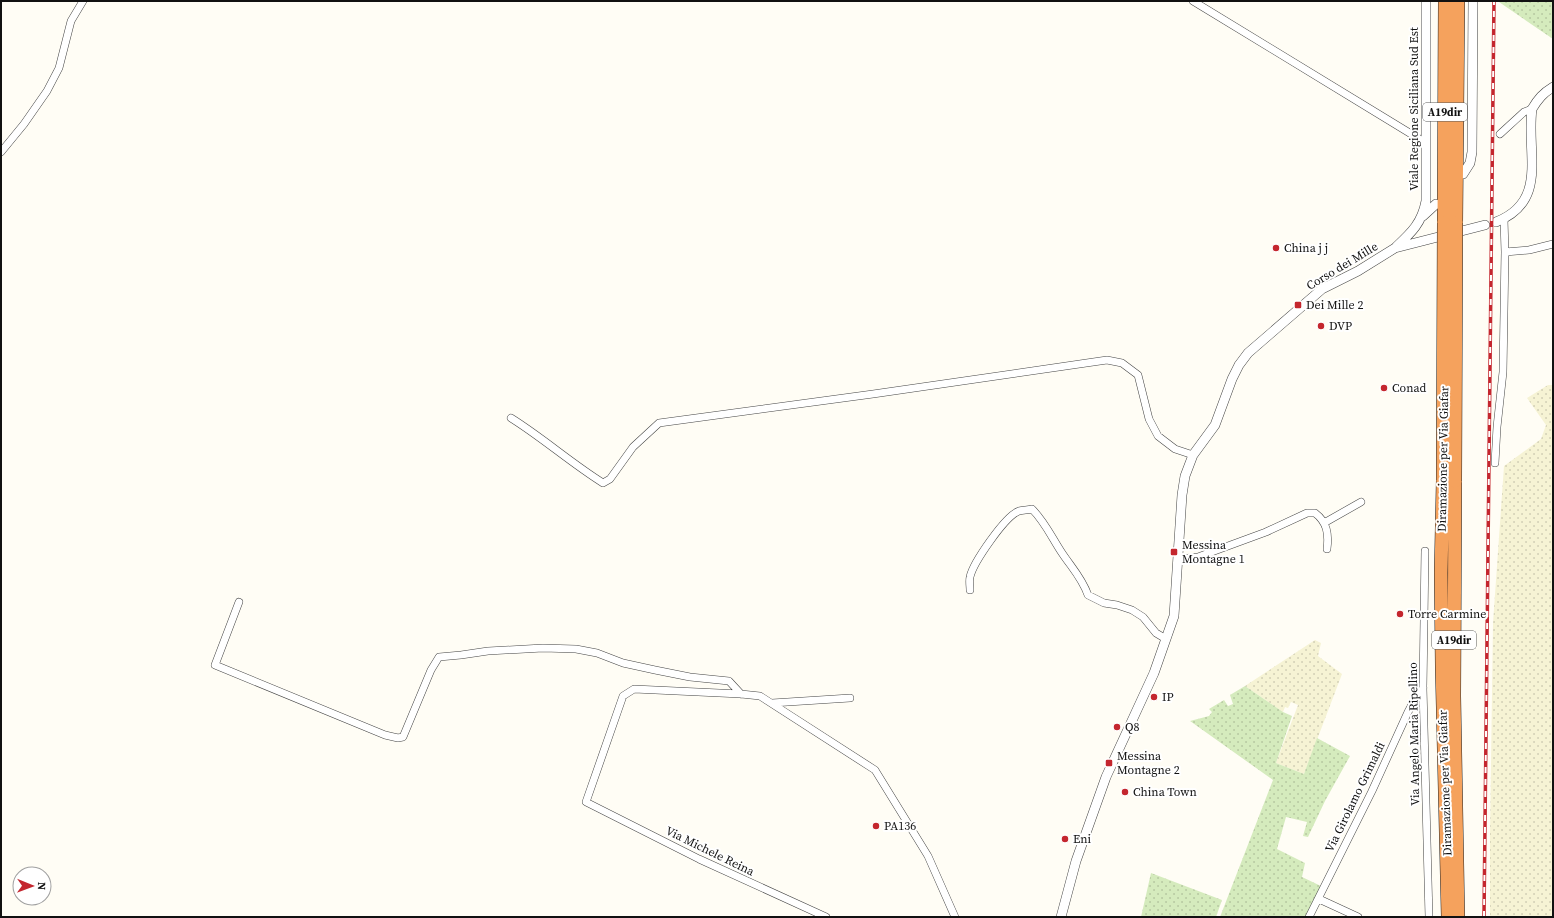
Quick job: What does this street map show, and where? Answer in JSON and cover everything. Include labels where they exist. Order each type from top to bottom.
[{"type":"highway","name":"Diramazione per Via Giafar","points":[[1445,1],[1450,223],[1449,481],[1458,917]]},
{"type":"highway","name":"Diramazione per Via Giafar","points":[[1450,223],[1458,1]]},
{"type":"highway","name":"Diramazione per Via Giafar","points":[[1448,917],[1441,594],[1449,481]]},
{"type":"highway","points":[[1443,917],[1444,756]]},
{"type":"highway","points":[[1458,876],[1462,917]]},
{"type":"street","points":[[1,152],[24,124],[60,68],[71,21],[82,1]]},
{"type":"street","points":[[1193,1],[1426,143]]},
{"type":"street","name":"Viale Regione Siciliana Sud Est","points":[[1422,217],[1426,202],[1426,1]]},
{"type":"street","points":[[1462,174],[1470,163],[1472,152],[1473,1]]},
{"type":"street","points":[[1495,463],[1503,372],[1505,252],[1500,220],[1516,211],[1524,202],[1529,193],[1531,179],[1532,109],[1537,100],[1553,87]]},
{"type":"street","points":[[1500,134],[1524,112],[1532,109]]},
{"type":"street","name":"Viale Regione Siciliana Sud Est","points":[[1395,248],[1408,236],[1422,217],[1436,204]]},
{"type":"street","name":"Corso dei Mille","points":[[1061,917],[1076,861],[1106,777],[1154,673],[1174,616],[1182,495],[1186,476],[1193,455],[1215,425],[1232,379],[1239,365],[1248,353],[1322,290],[1358,271],[1395,248],[1485,225]]},
{"type":"street","points":[[1505,252],[1529,250],[1553,244]]},
{"type":"street","points":[[511,418],[539,436],[576,466],[603,483],[610,479],[633,447],[659,423],[1107,360],[1122,363],[1138,375],[1149,418],[1158,436],[1175,449],[1193,455]]},
{"type":"street","points":[[1324,523],[1361,502]]},
{"type":"street","points":[[970,590],[970,577],[979,557],[995,535],[1007,520],[1018,511],[1032,509],[1041,518],[1062,555],[1083,582],[1088,595],[1104,603],[1118,605],[1132,610],[1143,618],[1156,633],[1166,639]]},
{"type":"street","points":[[1178,559],[1198,557],[1266,532],[1307,513],[1315,512],[1322,518],[1327,529],[1327,549]]},
{"type":"street","name":"Via Angelo Maria Ripellino","points":[[1425,551],[1423,688],[1429,917]]},
{"type":"street","points":[[239,602],[215,665],[385,735],[398,738],[403,737],[431,670],[439,657],[488,651],[543,648],[576,649],[597,653],[623,663],[656,670],[690,677],[729,681],[741,694],[760,696],[876,770],[928,856],[955,917]]},
{"type":"street","name":"Via Girolamo Grimaldi","points":[[1309,917],[1372,792],[1408,712],[1423,688]]},
{"type":"street","name":"Via Michele Reina","points":[[741,694],[634,689],[622,696],[586,802],[699,859],[825,917]]},
{"type":"street","points":[[772,703],[850,698]]},
{"type":"street","points":[[1319,899],[1358,917]]},
{"type":"shaded area","points":[[1548,385],[1553,385],[1553,917],[1490,917],[1493,623],[1504,466],[1541,439],[1546,425],[1527,398]]},
{"type":"shaded area","points":[[1315,640],[1321,643],[1318,656],[1342,674],[1304,774],[1276,763],[1298,705],[1291,702],[1288,708],[1285,707],[1283,712],[1245,686]]},
{"type":"green space","points":[[1553,1],[1553,39],[1499,2]]},
{"type":"green space","points":[[1245,686],[1283,712],[1292,716],[1276,763],[1304,774],[1317,738],[1350,756],[1325,801],[1308,837],[1303,836],[1307,822],[1286,817],[1277,849],[1305,863],[1302,877],[1323,887],[1307,917],[1220,917],[1273,780],[1190,721],[1209,716],[1212,712],[1209,709],[1224,700],[1228,706],[1233,704],[1230,695]]},
{"type":"green space","points":[[1151,873],[1222,900],[1216,917],[1141,917]]},
{"type":"railway","points":[[1484,917],[1494,1]]},
{"type":"place","name":"China j j","points":[[1276,248]]},
{"type":"place","name":"Dei Mille 2","points":[[1298,305]]},
{"type":"place","name":"DVP","points":[[1321,326]]},
{"type":"place","name":"Conad","points":[[1384,388]]},
{"type":"place","name":"Messina Montagne 1","points":[[1174,552]]},
{"type":"place","name":"Torre Carmine","points":[[1400,614]]},
{"type":"place","name":"IP","points":[[1154,697]]},
{"type":"place","name":"Q8","points":[[1117,727]]},
{"type":"place","name":"Messina Montagne 2","points":[[1109,763]]},
{"type":"place","name":"China Town","points":[[1125,792]]},
{"type":"place","name":"PA136","points":[[876,826]]},
{"type":"place","name":"Eni","points":[[1065,839]]}]
